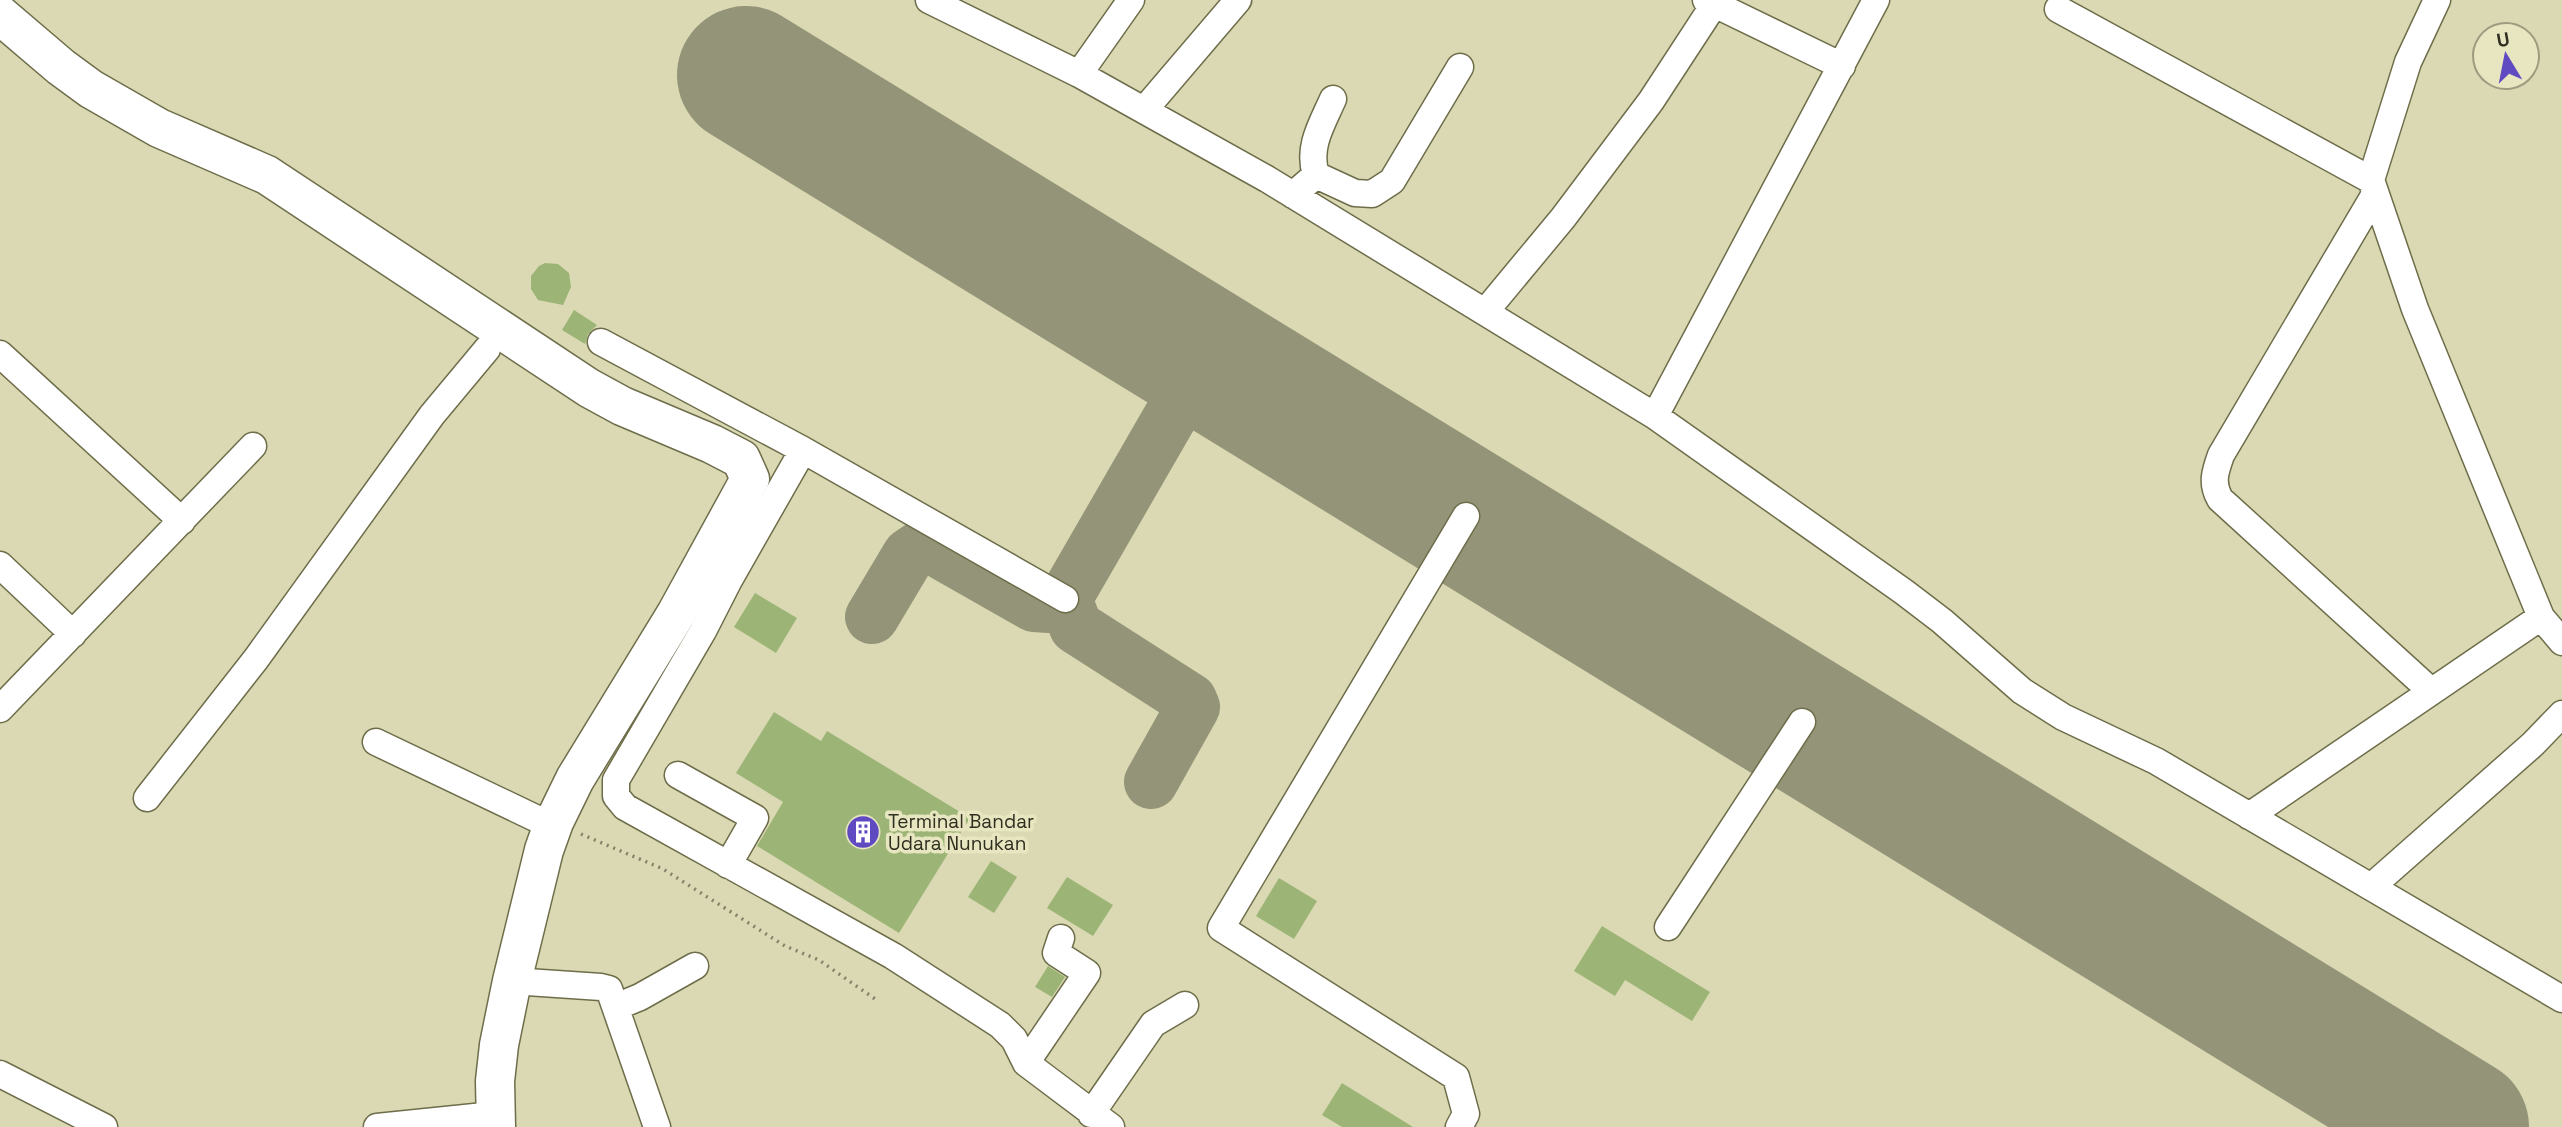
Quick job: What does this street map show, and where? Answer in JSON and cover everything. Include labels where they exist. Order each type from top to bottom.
[{"type":"highway","points":[[0,15],[91,89],[159,128],[267,175],[589,388],[622,406],[741,459],[750,479],[689,623],[575,779],[553,824],[512,981],[499,1045],[495,1081],[495,1121]]},
{"type":"highway","points":[[0,44],[52,87],[106,125],[166,159],[231,185],[276,207],[580,409],[685,457],[750,479]]},
{"type":"street","points":[[929,0],[1145,109],[1485,312],[1655,416],[1904,592],[1942,621],[2022,691],[2063,718],[2156,761],[2562,999]]},
{"type":"street","points":[[1145,109],[1238,0]]},
{"type":"street","points":[[1655,416],[1877,0]]},
{"type":"street","points":[[2431,691],[2220,499],[2214,489],[2214,475],[2221,455],[2373,187],[2407,62],[2437,0]]},
{"type":"street","points":[[1485,312],[1563,218],[1651,100],[1712,1],[1842,66]]},
{"type":"street","points":[[1079,74],[1121,5]]},
{"type":"street","points":[[2058,9],[2373,187],[2415,309],[2541,617],[2562,642]]},
{"type":"street","points":[[1316,176],[1354,193],[1372,194],[1392,181],[1460,67]]},
{"type":"street","points":[[1316,176],[1313,165],[1314,143],[1333,99]]},
{"type":"street","points":[[1293,195],[1316,176]]},
{"type":"street","points":[[601,342],[803,450],[1065,599]]},
{"type":"street","points":[[147,799],[256,659],[432,415],[486,349]]},
{"type":"street","points":[[0,354],[182,521]]},
{"type":"street","points":[[0,709],[253,446]]},
{"type":"street","points":[[803,450],[729,580],[689,623],[616,780],[615,796],[625,807],[892,956],[1000,1024],[1014,1039],[1026,1063],[1101,1120],[1153,1024],[1185,1005]]},
{"type":"street","points":[[1459,1127],[1466,1114],[1456,1077],[1221,928],[1466,516]]},
{"type":"street","points":[[0,565],[73,634]]},
{"type":"street","points":[[2249,816],[2541,617]]},
{"type":"street","points":[[2371,887],[2562,714]]},
{"type":"street","points":[[1668,928],[1802,722]]},
{"type":"street","points":[[376,741],[553,824]]},
{"type":"street","points":[[678,775],[755,818],[728,865]]},
{"type":"street","points":[[1026,1063],[1087,973],[1056,953],[1061,938]]},
{"type":"street","points":[[616,1007],[663,986],[695,966]]},
{"type":"street","points":[[512,981],[609,989],[657,1127]]},
{"type":"street","points":[[0,1074],[104,1127]]},
{"type":"street","points":[[377,1127],[495,1121]]},
{"type":"path","points":[[553,824],[663,869],[785,946],[819,960],[878,1002]]},
{"type":"building","points":[[545,263],[558,264],[569,273],[571,287],[563,305],[538,300],[531,289],[531,276]]},
{"type":"building","points":[[574,310],[597,325],[588,334],[585,344],[562,330]]},
{"type":"building","points":[[755,593],[797,618],[776,653],[734,627]]},
{"type":"building","name":"Terminal Bandar Udara Nunukan","points":[[774,712],[821,741],[827,731],[970,818],[899,933],[757,846],[783,802],[736,773]]},
{"type":"building","points":[[991,861],[1017,877],[994,913],[968,897]]},
{"type":"building","points":[[1067,877],[1113,905],[1093,936],[1047,908]]},
{"type":"building","points":[[1279,878],[1317,901],[1294,939],[1256,916]]},
{"type":"building","points":[[1602,926],[1710,992],[1692,1021],[1625,980],[1615,996],[1574,971]]},
{"type":"building","points":[[1048,966],[1065,977],[1052,997],[1035,987]]},
{"type":"building","points":[[1342,1083],[1413,1127],[1342,1127],[1322,1115]]},
{"type":"taxiway","points":[[872,617],[909,555],[921,547],[932,547],[1034,605],[1049,606],[1065,599],[1181,398],[1178,361],[1168,333]]},
{"type":"taxiway","points":[[1181,398],[1208,385],[1243,380]]},
{"type":"taxiway","points":[[1065,599],[1076,627],[1190,700],[1193,707],[1151,782]]},
{"type":"runway","points":[[746,75],[2460,1127]]},
{"type":"place","name":"Terminal Bandar Udara Nunukan","points":[[863,832]]}]
